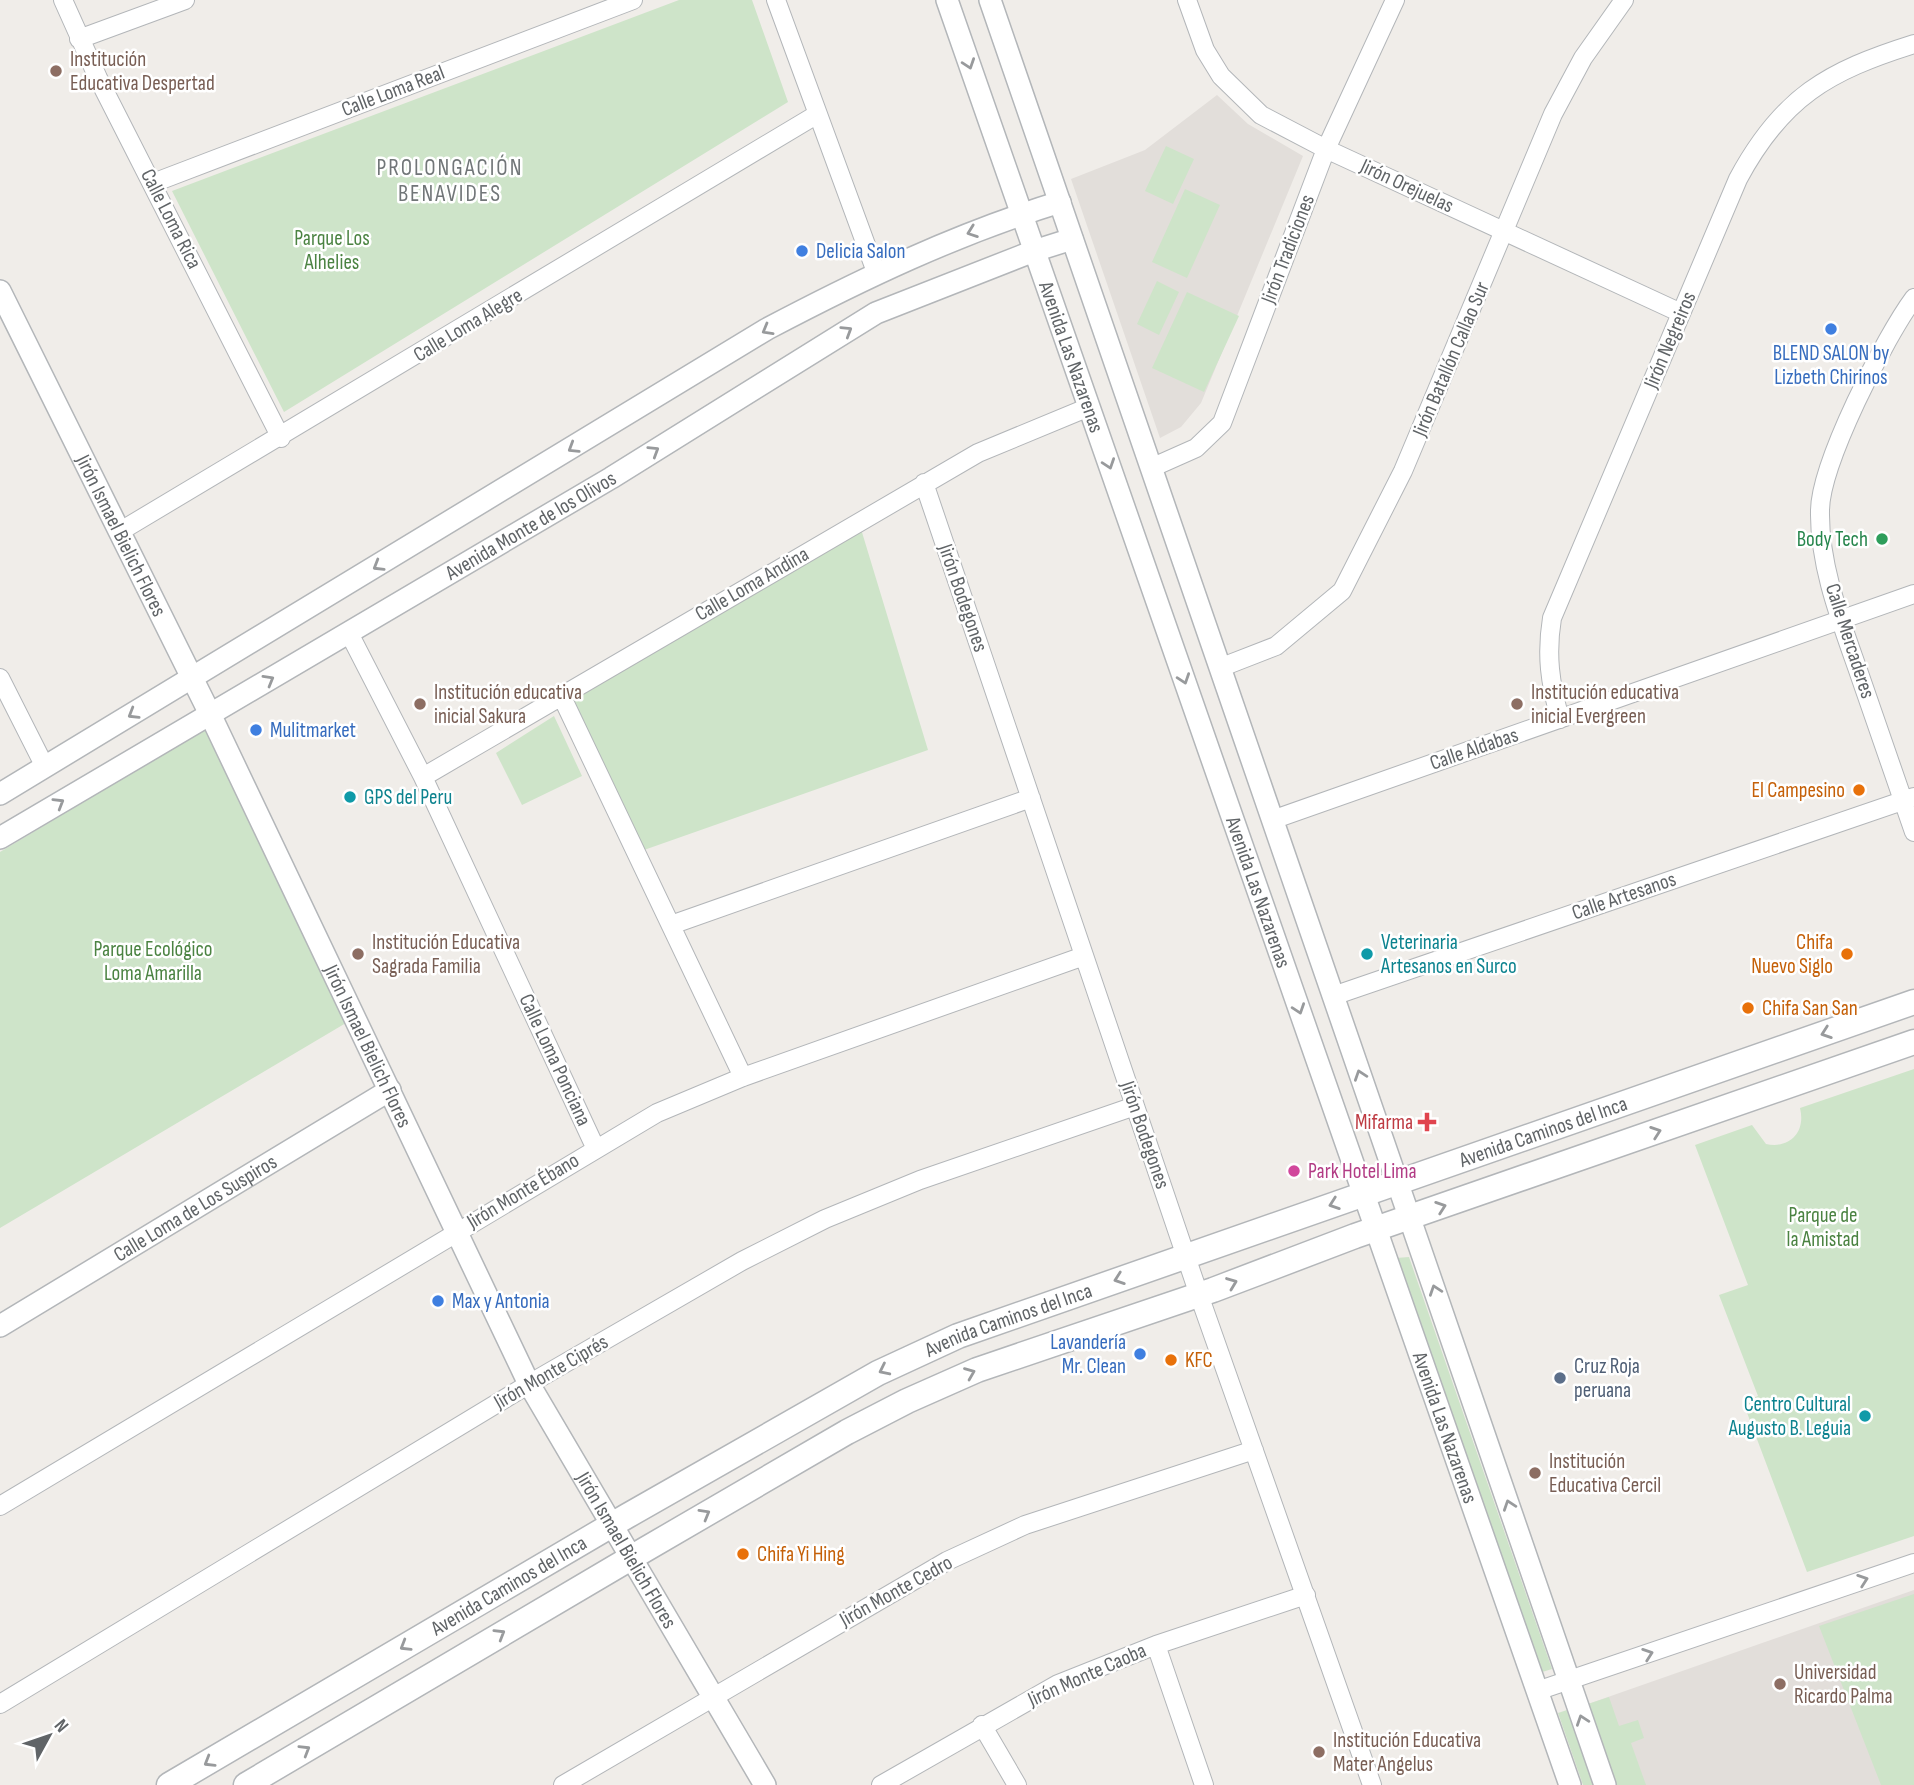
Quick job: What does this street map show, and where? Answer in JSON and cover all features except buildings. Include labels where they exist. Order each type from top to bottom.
[{"type":"main road","name":"Avenida Caminos del Inca","points":[[170,1785],[611,1525],[878,1373],[958,1336],[1914,1002]]},
{"type":"main road","name":"Avenida Caminos del Inca","points":[[246,1785],[846,1432],[907,1401],[977,1370],[1199,1295],[1376,1229],[1914,1042]]},
{"type":"street","name":"Calle Loma Rica","points":[[63,0],[79,39],[281,438]]},
{"type":"street","points":[[79,39],[185,0]]},
{"type":"street","name":"Calle Loma Real","points":[[153,183],[633,0]]},
{"type":"street","points":[[776,0],[816,115],[876,272]]},
{"type":"street","name":"Avenida Las Nazarenas","points":[[947,0],[1570,1785]]},
{"type":"street","name":"Avenida Las Nazarenas","points":[[990,0],[1605,1785]]},
{"type":"street","name":"Jirón Orejuelas","points":[[1187,0],[1205,50],[1221,76],[1261,115],[1326,149],[1681,313]]},
{"type":"street","name":"Jirón Tradiciones","points":[[1151,468],[1196,448],[1222,423],[1326,149],[1395,0]]},
{"type":"street","name":"Jirón Batallón Callao Sur","points":[[1222,667],[1276,646],[1342,591],[1403,471],[1553,114],[1583,58],[1624,0]]},
{"type":"street","name":"Jirón Negreiros","points":[[1560,719],[1548,676],[1547,645],[1552,618],[1738,179],[1774,124],[1795,100],[1823,80],[1868,58],[1914,44]]},
{"type":"street","name":"Calle Loma Alegre","points":[[120,532],[281,438],[816,115]]},
{"type":"street","points":[[0,794],[767,329],[876,272],[1021,214],[1059,202]]},
{"type":"street","name":"Avenida Monte de los Olivos","points":[[0,838],[611,478],[876,313],[1034,251],[1072,239]]},
{"type":"street","name":"Jirón Ismael Bielich Flores","points":[[0,291],[210,714],[390,1090],[454,1233],[529,1384],[765,1785]]},
{"type":"street","name":"Calle Mercaderes","points":[[1914,298],[1887,340],[1828,470],[1819,509],[1822,549],[1840,620],[1908,799],[1914,832]]},
{"type":"street","name":"Calle Loma Andina","points":[[423,777],[978,453],[1089,407]]},
{"type":"street","name":"Jirón Bodegones","points":[[924,483],[1199,1295],[1372,1785]]},
{"type":"street","name":"Calle Aldabas","points":[[1272,820],[1914,594]]},
{"type":"street","name":"Calle Loma Ponciana","points":[[349,633],[423,777],[595,1147]]},
{"type":"street","points":[[0,678],[45,767]]},
{"type":"street","points":[[561,695],[743,1077]]},
{"type":"street","points":[[671,925],[1031,798]]},
{"type":"street","name":"Calle Artesanos","points":[[1333,996],[1908,799]]},
{"type":"street","name":"Jirón Monte Ébano","points":[[0,1506],[595,1147],[657,1113],[743,1077],[1084,956]]},
{"type":"street","name":"Calle Loma de Los Suspiros","points":[[0,1326],[390,1090]]},
{"type":"street","name":"Jirón Monte Ciprés","points":[[0,1704],[529,1384],[742,1261],[825,1219],[920,1180],[1135,1106]]},
{"type":"street","name":"Jirón Monte Cedro","points":[[563,1785],[947,1561],[1025,1525],[1254,1450]]},
{"type":"street","points":[[1537,1691],[1914,1563]]},
{"type":"street","name":"Jirón Monte Caoba","points":[[881,1785],[1058,1684],[1156,1645],[1306,1595]]},
{"type":"street","points":[[1156,1645],[1204,1785]]},
{"type":"street","points":[[982,1725],[1017,1785]]},
{"type":"shaded area","points":[[1217,95],[1248,124],[1303,156],[1201,403],[1181,427],[1160,438],[1071,179],[1145,150]]},
{"type":"shaded area","name":"Universidad Ricardo Palma","points":[[1914,1590],[1914,1785],[1616,1785],[1588,1704]]},
{"type":"green space","name":"Parque Los Alhelies","points":[[679,0],[752,0],[788,102],[284,412],[172,191]]},
{"type":"green space","points":[[1166,146],[1194,159],[1173,204],[1145,191]]},
{"type":"green space","points":[[1185,189],[1220,205],[1187,278],[1152,262]]},
{"type":"green space","points":[[1157,281],[1179,292],[1159,335],[1137,324]]},
{"type":"green space","points":[[1187,292],[1239,316],[1204,392],[1152,368]]},
{"type":"green space","points":[[861,529],[928,750],[644,850],[571,697]]},
{"type":"green space","points":[[554,716],[582,776],[522,805],[496,753]]},
{"type":"green space","name":"Parque Ecológico Loma Amarilla","points":[[208,727],[351,1020],[0,1228],[0,852]]},
{"type":"green space","name":"Parque de la Amistad","points":[[1914,1069],[1914,1536],[1807,1572],[1743,1402],[1758,1396],[1719,1295],[1748,1285],[1695,1145],[1752,1125],[1766,1144],[1782,1144],[1794,1137],[1798,1131],[1801,1124],[1800,1108]]},
{"type":"green space","points":[[1409,1257],[1552,1669],[1539,1673],[1396,1258]]},
{"type":"green space","points":[[1914,1594],[1914,1785],[1881,1785],[1819,1626]]},
{"type":"green space","points":[[1609,1697],[1619,1726],[1638,1720],[1644,1738],[1631,1743],[1646,1785],[1616,1785],[1588,1704]]},
{"type":"green space","points":[[1570,1709],[1596,1785],[1583,1785],[1558,1713]]},
{"type":"place","name":"Institución Educativa Despertad","points":[[56,71]]},
{"type":"place","name":"Delicia Salon","points":[[802,251]]},
{"type":"place","name":"BLEND SALON by Lizbeth Chirinos","points":[[1831,329]]},
{"type":"place","name":"Body Tech","points":[[1882,539]]},
{"type":"place","name":"Institución educativa inicial Sakura","points":[[420,704]]},
{"type":"place","name":"Institución educativa inicial Evergreen","points":[[1517,704]]},
{"type":"place","name":"Mulitmarket","points":[[256,730]]},
{"type":"place","name":"El Campesino","points":[[1859,790]]},
{"type":"place","name":"GPS del Peru","points":[[350,797]]},
{"type":"place","name":"Institución Educativa Sagrada Familia","points":[[358,954]]},
{"type":"place","name":"Veterinaria Artesanos en Surco","points":[[1367,954]]},
{"type":"place","name":"Chifa Nuevo Siglo","points":[[1847,954]]},
{"type":"place","name":"Chifa San San","points":[[1748,1008]]},
{"type":"place","name":"Mifarma","points":[[1427,1122]]},
{"type":"place","name":"Park Hotel Lima","points":[[1294,1171]]},
{"type":"place","name":"Max y Antonia","points":[[438,1301]]},
{"type":"place","name":"Lavandería Mr. Clean","points":[[1140,1354]]},
{"type":"place","name":"KFC","points":[[1171,1360]]},
{"type":"place","name":"Cruz Roja peruana","points":[[1560,1378]]},
{"type":"place","name":"Centro Cultural Augusto B. Leguia","points":[[1865,1416]]},
{"type":"place","name":"Institución Educativa Cercil","points":[[1535,1473]]},
{"type":"place","name":"Chifa Yi Hing","points":[[743,1554]]},
{"type":"place","name":"Universidad Ricardo Palma","points":[[1780,1684]]},
{"type":"place","name":"Institución Educativa Mater Angelus","points":[[1319,1752]]},
{"type":"district","name":"PROLONGACIÓN BENAVIDES","points":[[450,181]]}]
